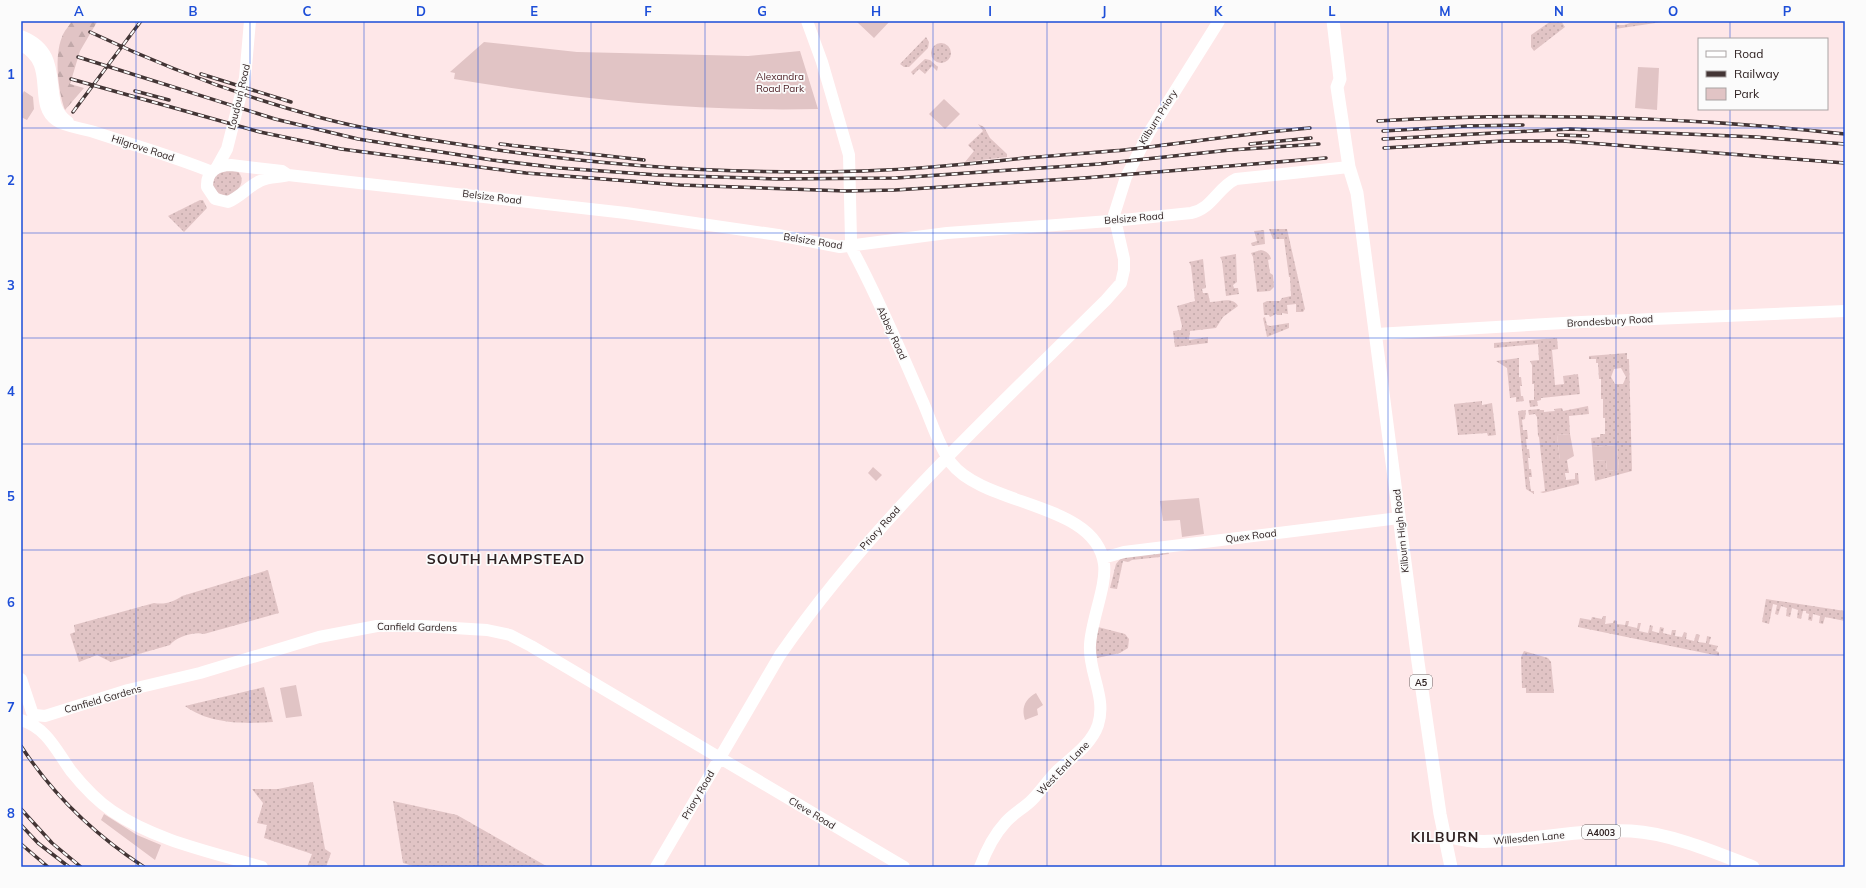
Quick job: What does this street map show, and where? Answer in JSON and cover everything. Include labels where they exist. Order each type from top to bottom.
[{"type":"main road","name":"Loudoun Road","points":[[214,169],[227,149],[244,82],[250,21]]},
{"type":"main road","name":"Abbey Road","points":[[807,21],[832,94],[850,163],[852,246],[898,344],[948,458],[957,470],[972,481],[1086,530],[1096,541],[1103,558]]},
{"type":"main road","name":"Kilburn Priory","points":[[1115,220],[1114,210],[1126,177],[1150,131],[1219,21]]},
{"type":"main road","name":"Kilburn High Road","points":[[1333,21],[1340,80],[1345,84],[1345,110],[1351,161],[1360,183],[1357,193],[1399,518],[1419,667],[1451,867]]},
{"type":"main road","name":"Hilgrove Road","points":[[21,36],[34,43],[46,55],[50,63],[55,101],[58,111],[74,126]]},
{"type":"main road","name":"Hilgrove Road","points":[[21,45],[35,55],[40,64],[43,76],[46,105],[55,120],[214,169]]},
{"type":"main road","name":"Loudoun Road","points":[[227,149],[234,165]]},
{"type":"main road","name":"Belsize Road","points":[[234,165],[282,171],[288,174],[626,213],[778,235],[830,246],[852,246],[893,238],[1115,220],[1199,211],[1208,206],[1226,185],[1236,179],[1351,161]]},
{"type":"main road","points":[[234,165],[245,177],[246,184],[243,191],[228,202],[215,199],[207,186],[209,175],[214,169],[234,165]]},
{"type":"main road","name":"Belsize Road","points":[[243,191],[255,183],[270,177],[282,177],[288,174]]},
{"type":"main road","name":"Priory Road","points":[[657,864],[780,655],[799,628],[854,558],[911,494],[1118,287],[1124,270],[1124,259],[1115,220]]},
{"type":"main road","name":"Brondesbury Road","points":[[1376,334],[1581,322],[1845,311]]},
{"type":"main road","name":"Quex Road","points":[[1103,558],[1124,552],[1399,518]]},
{"type":"main road","name":"West End Lane","points":[[980,867],[990,844],[1005,823],[1031,802],[1051,777],[1082,750],[1098,726],[1101,700],[1090,644],[1104,574],[1103,558]]},
{"type":"main road","name":"Canfield Gardens","points":[[32,719],[128,690],[200,673],[319,637],[377,626],[465,628],[488,630],[510,635],[719,758]]},
{"type":"main road","points":[[21,679],[32,719],[81,783],[93,796],[112,811],[134,824],[172,840],[262,867]]},
{"type":"main road","name":"Cleve Road","points":[[719,758],[904,867]]},
{"type":"main road","name":"Willesden Lane","points":[[1445,835],[1457,840],[1492,842],[1612,831],[1640,831],[1694,845],[1753,867]]},
{"type":"green space","points":[[72,21],[97,22],[80,51],[70,84],[84,88],[65,110],[60,93],[58,54],[63,35]]},
{"type":"green space","points":[[856,21],[890,21],[874,38]]},
{"type":"green space","points":[[1551,21],[1561,21],[1565,27],[1534,51],[1531,47],[1531,35]]},
{"type":"green space","points":[[1636,21],[1669,21],[1615,29],[1616,25],[1624,25]]},
{"type":"green space","points":[[926,37],[929,42],[928,48],[909,67],[904,67],[900,64]]},
{"type":"green space","name":"Alexandra Road Park","points":[[484,42],[577,52],[748,56],[800,51],[818,109],[727,108],[635,103],[544,93],[454,79],[455,73],[450,72]]},
{"type":"green space","points":[[941,43],[948,46],[951,53],[948,60],[941,63],[934,60],[931,53],[934,46]]},
{"type":"green space","points":[[925,59],[930,60],[938,67],[937,71],[932,66],[925,74],[919,69],[913,75],[911,72]]},
{"type":"green space","points":[[1638,67],[1659,68],[1657,110],[1635,108]]},
{"type":"green space","points":[[24,91],[33,97],[34,109],[27,120],[21,117],[21,97]]},
{"type":"green space","points":[[944,99],[960,114],[945,129],[929,114]]},
{"type":"green space","points":[[978,124],[984,127],[990,138],[1007,154],[1007,157],[965,162],[974,151],[968,145],[983,131]]},
{"type":"green space","points":[[236,170],[240,174],[242,181],[238,189],[227,197],[218,193],[213,185],[217,172]]},
{"type":"green space","points":[[200,200],[203,200],[207,208],[184,232],[168,216]]},
{"type":"green space","points":[[1269,229],[1287,229],[1305,309],[1303,312],[1296,312],[1296,304],[1287,305],[1288,314],[1276,314],[1270,317],[1269,315],[1264,315],[1263,303],[1267,301],[1280,301],[1282,298],[1291,296],[1290,277],[1284,239],[1273,239]]},
{"type":"green space","points":[[1264,230],[1265,244],[1252,246],[1251,243],[1257,241],[1254,231]]},
{"type":"green space","points":[[1261,250],[1268,253],[1271,259],[1268,260],[1270,273],[1273,275],[1274,287],[1270,291],[1257,292],[1253,257],[1251,253]]},
{"type":"green space","points":[[1236,254],[1237,282],[1233,285],[1234,288],[1238,288],[1239,294],[1226,296],[1222,261],[1220,257]]},
{"type":"green space","points":[[1203,259],[1206,288],[1202,289],[1203,293],[1208,293],[1210,302],[1229,300],[1236,303],[1238,306],[1223,317],[1216,328],[1190,331],[1189,340],[1208,337],[1208,343],[1175,347],[1173,331],[1181,330],[1182,326],[1177,306],[1195,301],[1191,266],[1189,262]]},
{"type":"green space","points":[[1265,317],[1267,325],[1270,326],[1289,323],[1289,328],[1267,337],[1263,318]]},
{"type":"green space","points":[[1557,338],[1558,349],[1552,350],[1555,385],[1564,384],[1563,376],[1578,374],[1580,394],[1541,398],[1541,400],[1537,401],[1538,406],[1530,407],[1529,400],[1534,400],[1534,384],[1532,384],[1532,365],[1530,361],[1539,360],[1538,344],[1494,348],[1494,343]]},
{"type":"green space","points":[[1627,353],[1627,359],[1629,359],[1632,471],[1595,481],[1593,461],[1606,460],[1607,471],[1619,470],[1617,445],[1592,447],[1591,438],[1600,437],[1600,434],[1605,434],[1605,418],[1603,418],[1603,399],[1601,399],[1601,379],[1599,379],[1598,363],[1596,363],[1596,359],[1589,359],[1589,356]],"holes":[[[1621,368],[1626,377],[1623,384],[1615,384],[1611,377],[1614,369]]]},
{"type":"green space","points":[[1519,358],[1519,377],[1521,377],[1522,386],[1520,386],[1521,396],[1523,396],[1524,401],[1516,402],[1516,397],[1510,398],[1507,368],[1496,361]]},
{"type":"green space","points":[[1482,401],[1482,405],[1492,403],[1496,435],[1488,436],[1487,433],[1458,435],[1454,404]]},
{"type":"green space","points":[[1588,406],[1589,414],[1569,416],[1570,434],[1557,435],[1560,460],[1567,460],[1569,473],[1565,473],[1566,480],[1575,479],[1575,473],[1578,473],[1579,484],[1543,493],[1540,492],[1545,491],[1537,417],[1535,414],[1529,415],[1528,410],[1540,409],[1544,410],[1544,412],[1555,411],[1554,409],[1562,408],[1563,411]]},
{"type":"green space","points":[[1526,410],[1525,419],[1522,420],[1523,430],[1527,430],[1527,449],[1529,449],[1530,458],[1528,458],[1529,469],[1531,469],[1532,477],[1529,477],[1531,491],[1534,491],[1534,494],[1526,489],[1518,411]]},
{"type":"green space","points":[[1570,434],[1574,456],[1567,460],[1560,461],[1557,435]]},
{"type":"green space","points":[[1617,445],[1619,470],[1607,471],[1606,460],[1593,461],[1592,447]]},
{"type":"green space","points":[[873,467],[882,475],[876,481],[868,473]]},
{"type":"green space","points":[[1199,498],[1204,534],[1182,537],[1180,520],[1163,521],[1160,501]]},
{"type":"green space","points":[[1168,551],[1169,554],[1160,555],[1160,557],[1132,560],[1128,562],[1123,561],[1117,589],[1110,588],[1116,564],[1121,558]]},
{"type":"green space","points":[[268,570],[279,613],[204,634],[196,633],[186,635],[176,639],[170,645],[111,662],[97,655],[79,662],[70,634],[75,632],[74,625],[154,603],[162,604],[182,596]]},
{"type":"green space","points":[[1766,599],[1845,611],[1845,621],[1825,617],[1823,624],[1819,623],[1820,616],[1813,614],[1812,621],[1808,620],[1809,614],[1806,613],[1806,611],[1803,611],[1801,619],[1797,618],[1798,610],[1792,608],[1790,617],[1786,616],[1787,608],[1781,606],[1778,615],[1775,614],[1777,605],[1773,604],[1769,624],[1762,622]]},
{"type":"green space","points":[[1603,616],[1606,616],[1605,624],[1613,623],[1614,620],[1617,621],[1617,624],[1625,625],[1626,621],[1629,621],[1628,626],[1637,628],[1638,623],[1641,623],[1639,631],[1648,633],[1650,625],[1653,626],[1652,631],[1659,633],[1660,627],[1664,628],[1663,633],[1671,635],[1672,630],[1676,630],[1675,636],[1682,637],[1684,632],[1687,633],[1686,639],[1694,641],[1696,634],[1700,635],[1698,642],[1706,643],[1707,636],[1711,637],[1709,644],[1718,646],[1716,651],[1719,652],[1719,656],[1578,627],[1580,618],[1591,620],[1592,617],[1602,619]]},
{"type":"green space","points":[[1098,627],[1125,634],[1129,639],[1128,648],[1120,653],[1097,658],[1095,648]]},
{"type":"green space","points":[[1524,651],[1548,658],[1551,662],[1554,693],[1526,693],[1526,688],[1522,688],[1521,657]]},
{"type":"green space","points":[[296,685],[302,716],[286,718],[280,688]]},
{"type":"green space","points":[[264,687],[273,722],[239,723],[216,720],[194,712],[185,706]]},
{"type":"green space","points":[[1036,693],[1043,705],[1037,709],[1038,715],[1025,720],[1023,712],[1025,704],[1032,695]]},
{"type":"green space","points":[[313,782],[325,849],[331,853],[326,867],[307,867],[312,854],[264,838],[267,825],[257,823],[263,803],[252,789],[278,789]]},
{"type":"green space","points":[[393,801],[457,815],[548,867],[416,867],[403,863]]},
{"type":"green space","points":[[104,814],[137,835],[161,845],[155,860],[101,820]]},
{"type":"railway","points":[[73,112],[141,21]]},
{"type":"railway","points":[[90,32],[202,80],[289,109],[338,122],[397,134],[525,154],[670,168],[766,172],[883,170],[1124,150],[1240,135],[1310,128]]},
{"type":"railway","points":[[78,57],[275,119],[358,139],[492,160],[560,168],[658,175],[778,179],[896,178],[1099,164],[1230,150],[1319,144]]},
{"type":"railway","points":[[201,74],[291,102]]},
{"type":"railway","points":[[71,79],[260,132],[341,149],[526,173],[680,185],[846,191],[895,190],[1084,178],[1326,158]]},
{"type":"railway","points":[[135,91],[169,100]]},
{"type":"railway","points":[[1378,121],[1495,117],[1612,118],[1729,124],[1845,134]]},
{"type":"railway","points":[[1383,131],[1468,126],[1523,125]]},
{"type":"railway","points":[[1383,139],[1570,129],[1756,137],[1845,144]]},
{"type":"railway","points":[[1558,135],[1588,136]]},
{"type":"railway","points":[[1250,144],[1311,138]]},
{"type":"railway","points":[[1384,148],[1503,141],[1563,141],[1845,163]]},
{"type":"railway","points":[[500,144],[644,160]]},
{"type":"railway","points":[[21,746],[33,764],[76,813],[92,828],[126,855],[144,867]]},
{"type":"railway","points":[[21,809],[52,843],[81,867]]},
{"type":"railway","points":[[21,825],[38,843],[69,867]]},
{"type":"railway","points":[[21,844],[48,867]]},
{"type":"district","name":"SOUTH HAMPSTEAD","points":[[506,559]]},
{"type":"district","name":"KILBURN","points":[[1445,837]]}]
